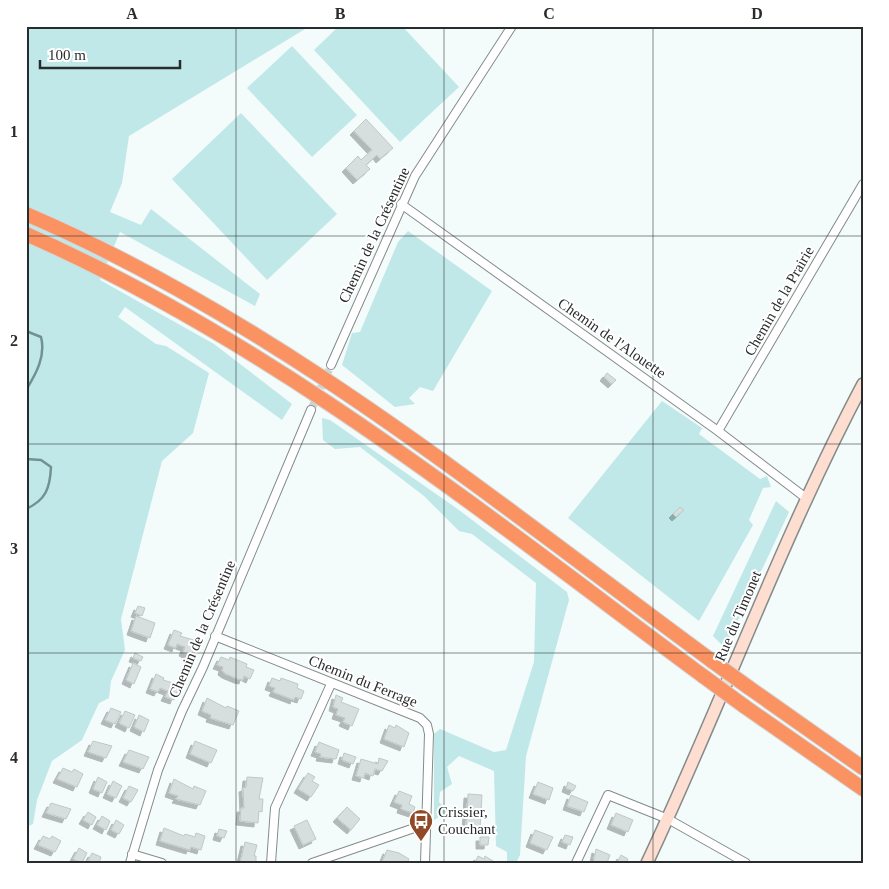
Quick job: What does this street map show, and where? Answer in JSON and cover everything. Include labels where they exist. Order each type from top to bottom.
[{"type":"highway","points":[[26,214],[96,246],[212,309],[336,388],[464,477],[712,661],[863,768]]},
{"type":"highway","points":[[26,234],[99,269],[195,320],[327,402],[461,497],[744,706],[863,790]]},
{"type":"main road","name":"Rue du Timonet","points":[[647,863],[668,819],[806,498],[863,384]]},
{"type":"street","name":"Chemin de la Crésentine","points":[[331,365],[415,176],[512,26]]},
{"type":"street","name":"Chemin de la Prairie","points":[[718,431],[863,184]]},
{"type":"street","name":"Chemin de l'Alouette","points":[[401,204],[718,431],[806,498]]},
{"type":"street","name":"Chemin de la Crésentine","points":[[130,863],[160,767],[311,410]]},
{"type":"street","name":"Chemin du Ferrage","points":[[215,636],[420,718],[427,724],[429,734],[425,863]]},
{"type":"street","points":[[271,863],[275,808],[331,684]]},
{"type":"street","points":[[576,863],[608,795],[668,819],[732,859],[746,863]]},
{"type":"street","points":[[312,863],[426,824]]},
{"type":"street","points":[[132,854],[162,863]]},
{"type":"shaded area","points":[[26,26],[310,26],[129,136],[122,183],[110,212],[141,225],[151,209],[260,294],[255,306],[120,232],[100,280],[214,344],[292,404],[282,420],[125,307],[118,317],[156,344],[166,346],[209,373],[193,433],[162,461],[121,619],[125,650],[111,681],[109,698],[99,703],[82,740],[52,761],[37,800],[33,824],[26,827]]},
{"type":"shaded area","points":[[339,26],[402,26],[459,87],[400,142],[314,50]]},
{"type":"shaded area","points":[[292,46],[357,115],[312,157],[247,88]]},
{"type":"shaded area","points":[[241,113],[337,214],[267,280],[172,179]]},
{"type":"shaded area","points":[[408,231],[492,291],[433,391],[420,387],[409,398],[415,404],[395,407],[342,365],[352,333],[360,332],[398,242]]},
{"type":"shaded area","points":[[662,401],[702,428],[699,434],[760,479],[767,476],[771,487],[763,488],[749,520],[753,525],[699,621],[568,518]]},
{"type":"shaded area","points":[[322,418],[330,420],[459,510],[567,592],[569,600],[526,756],[520,855],[516,863],[507,863],[507,852],[496,846],[494,771],[459,756],[447,767],[452,784],[440,792],[439,802],[448,811],[434,820],[434,734],[440,729],[494,752],[506,750],[534,662],[536,583],[472,534],[459,531],[424,496],[360,447],[335,449],[323,440]]},
{"type":"shaded area","points":[[776,501],[789,512],[725,648],[713,636]]},
{"type":"building","points":[[366,119],[393,148],[380,159],[377,155],[366,165],[370,169],[357,180],[346,168],[358,156],[361,160],[372,150],[354,131]]},
{"type":"building","points":[[607,373],[616,380],[612,384],[604,377]]},
{"type":"building","points":[[680,507],[684,510],[676,517],[673,514]]},
{"type":"building","points":[[138,606],[145,608],[142,616],[135,613]]},
{"type":"building","points":[[136,616],[155,623],[150,638],[131,631]]},
{"type":"building","points":[[174,630],[182,633],[180,636],[197,641],[191,656],[183,652],[185,647],[177,644],[176,648],[168,645]]},
{"type":"building","points":[[135,653],[143,657],[141,661],[133,658]]},
{"type":"building","points":[[221,657],[229,660],[230,657],[247,664],[246,667],[254,670],[250,679],[244,676],[243,680],[238,679],[222,671],[223,667],[217,665]]},
{"type":"building","points":[[133,663],[141,667],[134,684],[126,680]]},
{"type":"building","points":[[156,674],[164,678],[163,680],[180,685],[174,700],[165,697],[168,691],[160,688],[158,692],[150,689]]},
{"type":"building","points":[[272,678],[280,681],[281,678],[298,684],[297,688],[304,691],[301,699],[295,697],[294,700],[273,692],[275,688],[269,686]]},
{"type":"building","points":[[336,695],[343,698],[341,702],[359,709],[352,726],[343,722],[345,718],[336,715],[338,709],[333,707]]},
{"type":"building","points":[[207,698],[226,708],[227,706],[239,711],[233,725],[210,718],[211,715],[202,711]]},
{"type":"building","points":[[111,708],[121,712],[115,724],[105,720]]},
{"type":"building","points":[[125,711],[135,715],[129,728],[119,723]]},
{"type":"building","points":[[139,715],[149,720],[144,732],[134,727]]},
{"type":"building","points":[[389,725],[395,728],[396,725],[409,733],[404,747],[384,739]]},
{"type":"building","points":[[93,741],[112,746],[106,758],[88,752]]},
{"type":"building","points":[[195,741],[217,750],[211,763],[190,754]]},
{"type":"building","points":[[319,742],[339,750],[336,759],[320,757],[321,754],[315,752]]},
{"type":"building","points":[[129,750],[149,757],[143,769],[123,762]]},
{"type":"building","points":[[344,753],[356,757],[353,764],[342,760]]},
{"type":"building","points":[[379,758],[388,761],[382,771],[375,769],[373,776],[365,773],[364,778],[356,776],[361,759],[378,764]]},
{"type":"building","points":[[63,768],[72,772],[74,769],[83,774],[77,787],[57,779]]},
{"type":"building","points":[[308,773],[315,777],[312,781],[319,785],[311,797],[298,789]]},
{"type":"building","points":[[98,777],[107,782],[102,793],[93,789]]},
{"type":"building","points":[[247,777],[263,778],[259,799],[263,799],[262,812],[259,811],[258,823],[240,821],[241,808],[244,808],[243,788],[246,787]]},
{"type":"building","points":[[174,779],[193,789],[194,786],[206,791],[200,805],[176,799],[178,796],[169,793]]},
{"type":"building","points":[[113,781],[122,786],[116,798],[107,794]]},
{"type":"building","points":[[538,782],[553,788],[549,800],[533,794]]},
{"type":"building","points":[[568,782],[576,786],[573,791],[566,788]]},
{"type":"building","points":[[129,786],[138,790],[131,802],[123,798]]},
{"type":"building","points":[[399,791],[412,796],[409,804],[415,807],[413,813],[401,809],[402,805],[394,802]]},
{"type":"building","points":[[468,794],[482,795],[480,829],[466,828]]},
{"type":"building","points":[[571,795],[588,802],[584,812],[567,806]]},
{"type":"building","points":[[51,803],[71,809],[66,819],[46,813]]},
{"type":"building","points":[[347,807],[360,819],[351,830],[337,818]]},
{"type":"building","points":[[88,812],[96,817],[92,825],[83,820]]},
{"type":"building","points":[[616,813],[633,820],[628,832],[611,825]]},
{"type":"building","points":[[102,816],[110,821],[106,830],[97,825]]},
{"type":"building","points":[[116,820],[124,825],[119,834],[111,830]]},
{"type":"building","points":[[307,820],[316,839],[303,845],[294,826]]},
{"type":"building","points":[[164,828],[184,836],[185,834],[195,837],[196,833],[205,836],[201,850],[191,847],[190,850],[160,841]]},
{"type":"building","points":[[219,829],[227,831],[224,838],[217,836]]},
{"type":"building","points":[[535,830],[553,837],[547,850],[530,843]]},
{"type":"building","points":[[565,835],[573,837],[570,845],[562,842]]},
{"type":"building","points":[[43,836],[50,839],[52,836],[61,841],[55,852],[38,845]]},
{"type":"building","points":[[480,837],[489,837],[488,845],[480,845]]},
{"type":"building","points":[[245,842],[257,845],[254,856],[256,856],[256,863],[240,863]]},
{"type":"building","points":[[79,848],[87,853],[82,863],[73,859]]},
{"type":"building","points":[[596,849],[610,855],[607,863],[593,863]]},
{"type":"building","points":[[387,850],[399,853],[409,859],[407,863],[382,862]]},
{"type":"building","points":[[92,853],[101,857],[99,863],[87,863]]},
{"type":"building","points":[[621,855],[628,859],[626,863],[617,863]]},
{"type":"building","points":[[478,856],[484,859],[485,856],[496,863],[475,863]]},
{"type":"waterway","points":[[26,331],[41,337],[42,344],[39,365],[26,390]]},
{"type":"waterway","points":[[26,459],[41,460],[51,467],[46,492],[38,502],[26,509]]},
{"type":"tunnel","points":[[311,410],[331,365]]},
{"type":"place","name":"Crissier, Couchant","points":[[421,842]]}]
